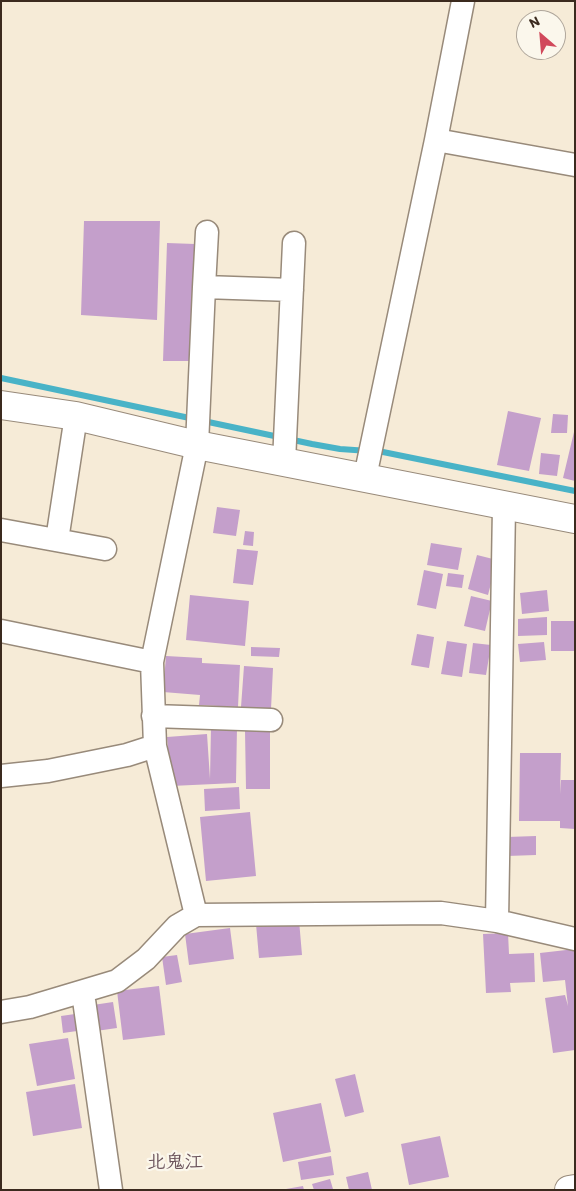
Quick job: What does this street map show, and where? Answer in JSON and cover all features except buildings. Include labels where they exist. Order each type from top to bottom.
[{"type":"street","points":[[365,477],[436,140],[463,1]]},
{"type":"street","points":[[436,140],[575,166]]},
{"type":"street","points":[[196,914],[155,746],[152,662],[197,445],[207,232]]},
{"type":"street","points":[[284,462],[294,243]]},
{"type":"street","points":[[204,287],[292,290]]},
{"type":"street","points":[[1,405],[76,416],[197,445],[575,520]]},
{"type":"street","points":[[57,540],[76,416]]},
{"type":"street","points":[[497,921],[504,507]]},
{"type":"street","points":[[1,530],[105,549]]},
{"type":"street","points":[[1,631],[152,662]]},
{"type":"street","points":[[153,716],[271,720]]},
{"type":"street","points":[[1,776],[48,771],[127,755],[155,746]]},
{"type":"street","points":[[1,1012],[30,1007],[117,981],[146,959],[177,926],[196,914],[441,913],[497,921],[575,939]]},
{"type":"street","points":[[84,992],[112,1190]]},
{"type":"street","points":[[569,1190],[575,1189]]},
{"type":"waterway","points":[[1,378],[312,444],[340,449],[383,452],[575,491]]},
{"type":"district","name":"北鬼江","points":[[175,1163]]}]
